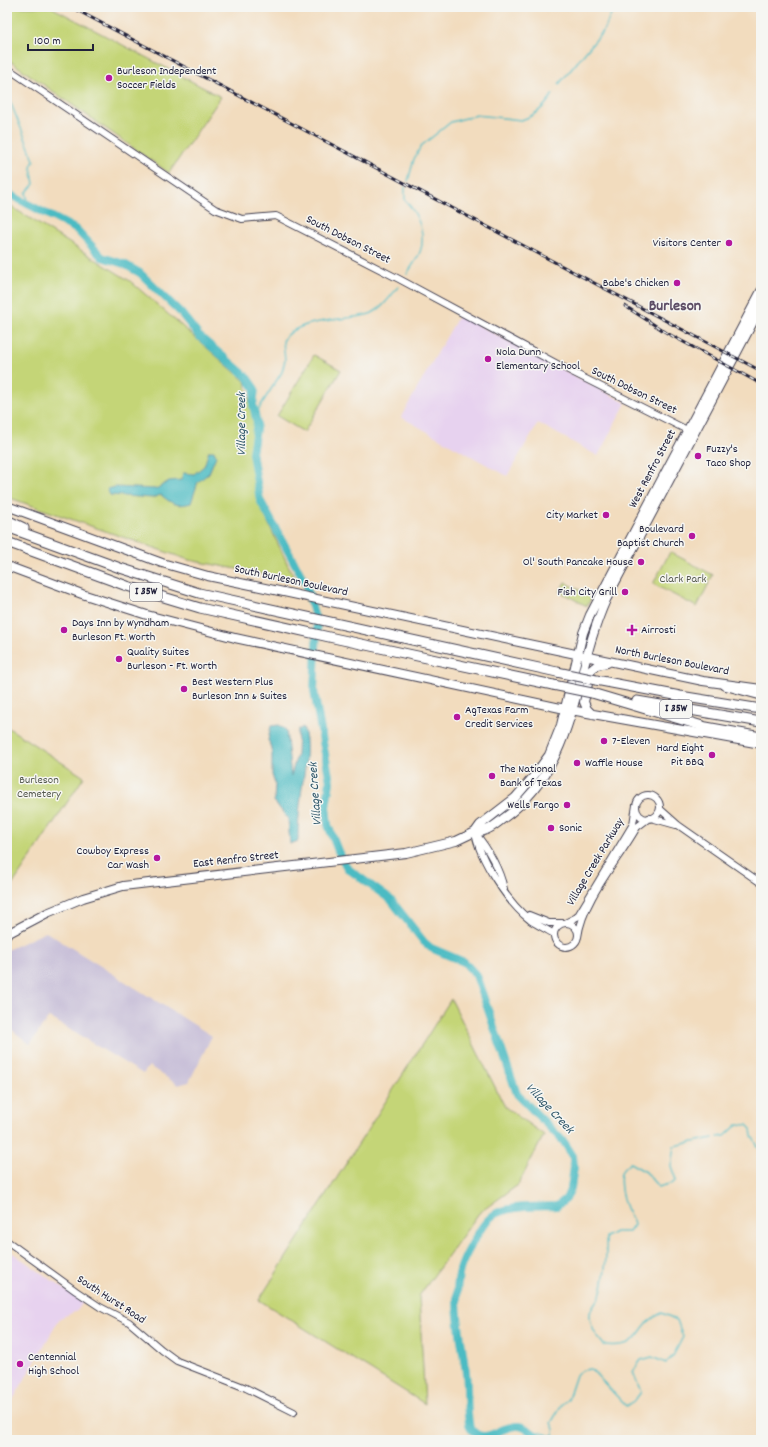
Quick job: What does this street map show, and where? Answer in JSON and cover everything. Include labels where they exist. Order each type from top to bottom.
[{"type":"highway","points":[[7,520],[58,542],[70,550]]},
{"type":"highway","name":"I 35W","points":[[7,527],[173,585],[237,602],[596,680],[680,696],[761,709]]},
{"type":"highway","name":"I 35W","points":[[7,542],[158,596],[288,628],[592,693],[761,722]]},
{"type":"highway","points":[[7,548],[62,562]]},
{"type":"highway","points":[[724,685],[761,695]]},
{"type":"highway","points":[[592,693],[706,727],[761,737]]},
{"type":"main road","name":"West Renfro Street","points":[[569,710],[590,615],[691,432],[761,290]]},
{"type":"main road","points":[[691,432],[735,358],[761,307]]},
{"type":"main road","name":"South Burleson Boulevard","points":[[7,506],[162,563],[208,576],[582,656]]},
{"type":"main road","points":[[7,566],[82,594],[147,615],[235,638],[288,648],[569,710],[761,744]]},
{"type":"main road","name":"North Burleson Boulevard","points":[[582,656],[724,685],[761,689]]},
{"type":"main road","points":[[592,714],[587,710],[584,702],[592,670],[597,665],[612,662]]},
{"type":"main road","name":"East Renfro Street","points":[[7,934],[47,913],[83,898],[123,886],[370,857],[433,848],[456,841],[475,832],[480,825],[515,798],[549,754],[569,710]]},
{"type":"main road","name":"East Renfro Street","points":[[475,832],[481,833],[488,829],[516,809],[534,790],[552,764],[569,710]]},
{"type":"main road","points":[[534,790],[532,788],[533,785],[549,760],[549,754]]},
{"type":"street","name":"South Dobson Street","points":[[7,68],[215,209],[242,218],[276,216],[399,279],[572,372],[691,432]]},
{"type":"street","name":"Village Creek Parkway","points":[[554,934],[557,927],[577,917],[633,824],[639,798],[650,795],[657,798],[660,809],[678,825],[761,883]]},
{"type":"street","name":"Village Creek Parkway","points":[[636,806],[640,816],[678,825]]},
{"type":"street","name":"Village Creek Parkway","points":[[578,936],[580,924],[586,908],[637,827],[656,815],[660,809]]},
{"type":"street","points":[[475,832],[477,845],[496,882],[530,920],[554,934],[556,942],[563,947],[574,944],[578,936]]},
{"type":"street","points":[[522,911],[549,922],[564,924]]},
{"type":"street","name":"Village Creek Parkway","points":[[564,924],[574,926],[578,936]]},
{"type":"street","name":"South Hurst Road","points":[[7,1241],[100,1307],[129,1322],[177,1361],[246,1388],[294,1412]]},
{"type":"shaded area","name":"Nola Dunn Elementary School","points":[[459,315],[626,403],[598,456],[538,423],[507,476],[401,417]]},
{"type":"shaded area","points":[[46,932],[212,1036],[189,1082],[178,1085],[149,1066],[143,1074],[49,1017],[30,1044],[7,1026],[7,950]]},
{"type":"shaded area","name":"Centennial High School","points":[[7,1249],[83,1302],[77,1311],[60,1318],[7,1410]]},
{"type":"green space","name":"Burleson Independent Soccer Fields","points":[[7,7],[51,7],[221,97],[169,173],[7,59]]},
{"type":"green space","points":[[7,202],[15,209],[130,281],[245,381],[255,424],[250,451],[257,499],[295,580],[189,560],[7,497]]},
{"type":"green space","points":[[314,355],[341,370],[304,432],[277,416]]},
{"type":"green space","name":"Clark Park","points":[[670,552],[713,575],[697,607],[653,584]]},
{"type":"green space","points":[[565,582],[592,597],[587,606],[560,592]]},
{"type":"green space","name":"Burleson Cemetery","points":[[7,727],[84,777],[9,890],[7,889]]},
{"type":"green space","points":[[451,999],[505,1107],[544,1135],[518,1185],[479,1213],[419,1296],[425,1404],[259,1300]]},
{"type":"water","points":[[209,451],[214,451],[216,456],[209,473],[198,482],[191,503],[178,505],[168,501],[161,495],[152,498],[110,495],[107,489],[115,487],[156,489],[169,481],[181,480],[183,473],[194,474],[204,466]]},
{"type":"water","points":[[279,725],[286,730],[291,776],[297,754],[298,730],[303,727],[306,744],[306,762],[299,814],[298,841],[290,844],[288,819],[274,801],[275,784],[272,775],[272,748],[268,740],[271,726]]},
{"type":"waterway","points":[[559,84],[604,30],[612,12]]},
{"type":"waterway","points":[[7,94],[34,160],[31,167],[34,184],[26,193],[29,204]]},
{"type":"waterway","points":[[408,181],[414,159],[421,146],[451,122],[477,115],[521,120],[531,116],[539,110],[547,103],[553,94]]},
{"type":"waterway","points":[[405,187],[405,200],[417,217],[420,224],[422,238],[422,245],[419,255],[407,274]]},
{"type":"waterway","name":"Village Creek","points":[[7,193],[77,230],[102,257],[124,264],[140,273],[181,313],[199,336],[246,376],[255,389],[253,405],[257,423],[252,453],[260,500],[306,584],[317,625],[314,691],[330,782],[326,807],[328,825],[338,851],[347,868],[391,900],[424,942],[431,948],[464,962],[476,975],[517,1094],[564,1142],[573,1156],[574,1167],[571,1188],[566,1199],[557,1206],[511,1209],[504,1210],[493,1215],[474,1240],[463,1262],[458,1282],[458,1322],[467,1378],[468,1419],[471,1429],[477,1434],[488,1436],[505,1429],[519,1426],[528,1430],[542,1440]]},
{"type":"waterway","points":[[256,417],[261,405],[282,372],[285,360],[283,341],[290,333],[310,324],[370,314],[382,306],[398,287]]},
{"type":"waterway","points":[[718,1137],[725,1136],[738,1124],[747,1125],[751,1129],[752,1136],[761,1152]]},
{"type":"waterway","points":[[532,1433],[541,1432],[550,1436],[554,1434],[554,1429],[551,1423],[562,1404],[568,1399],[576,1375],[583,1370],[591,1369],[626,1406],[635,1400],[641,1392],[633,1372],[641,1360],[652,1357],[666,1363],[673,1356],[683,1337],[677,1320],[662,1313],[646,1324],[638,1335],[627,1344],[604,1345],[592,1327],[590,1311],[599,1298],[602,1289],[605,1266],[606,1237],[615,1232],[629,1232],[634,1225],[622,1196],[620,1181],[622,1170],[630,1163],[646,1172],[658,1187],[673,1183],[676,1180],[671,1166],[674,1146],[713,1138]]},
{"type":"railway","points":[[71,7],[761,371]]},
{"type":"railway","points":[[625,306],[667,333],[761,384]]},
{"type":"place","name":"Burleson Independent Soccer Fields","points":[[109,78]]},
{"type":"place","name":"Visitors Center","points":[[729,243]]},
{"type":"place","name":"Babe's Chicken","points":[[677,283]]},
{"type":"place","name":"Nola Dunn Elementary School","points":[[488,359]]},
{"type":"place","name":"Fuzzy's Taco Shop","points":[[698,456]]},
{"type":"place","name":"City Market","points":[[606,515]]},
{"type":"place","name":"Boulevard Baptist Church","points":[[692,536]]},
{"type":"place","name":"Ol' South Pancake House","points":[[641,562]]},
{"type":"place","name":"Fish City Grill","points":[[625,592]]},
{"type":"place","name":"Days Inn by Wyndham Burleson Ft. Worth","points":[[64,630]]},
{"type":"place","name":"Airrosti","points":[[632,630]]},
{"type":"place","name":"Quality Suites Burleson - Ft. Worth","points":[[119,659]]},
{"type":"place","name":"Best Western Plus Burleson Inn & Suites","points":[[184,689]]},
{"type":"place","name":"AgTexas Farm Credit Services","points":[[457,717]]},
{"type":"place","name":"7-Eleven","points":[[604,741]]},
{"type":"place","name":"Hard Eight Pit BBQ","points":[[712,755]]},
{"type":"place","name":"Waffle House","points":[[577,763]]},
{"type":"place","name":"The National Bank of Texas","points":[[492,776]]},
{"type":"place","name":"Wells Fargo","points":[[567,805]]},
{"type":"place","name":"Sonic","points":[[551,828]]},
{"type":"place","name":"Cowboy Express Car Wash","points":[[157,858]]},
{"type":"place","name":"Centennial High School","points":[[20,1364]]},
{"type":"district","name":"Burleson","points":[[675,306]]}]
